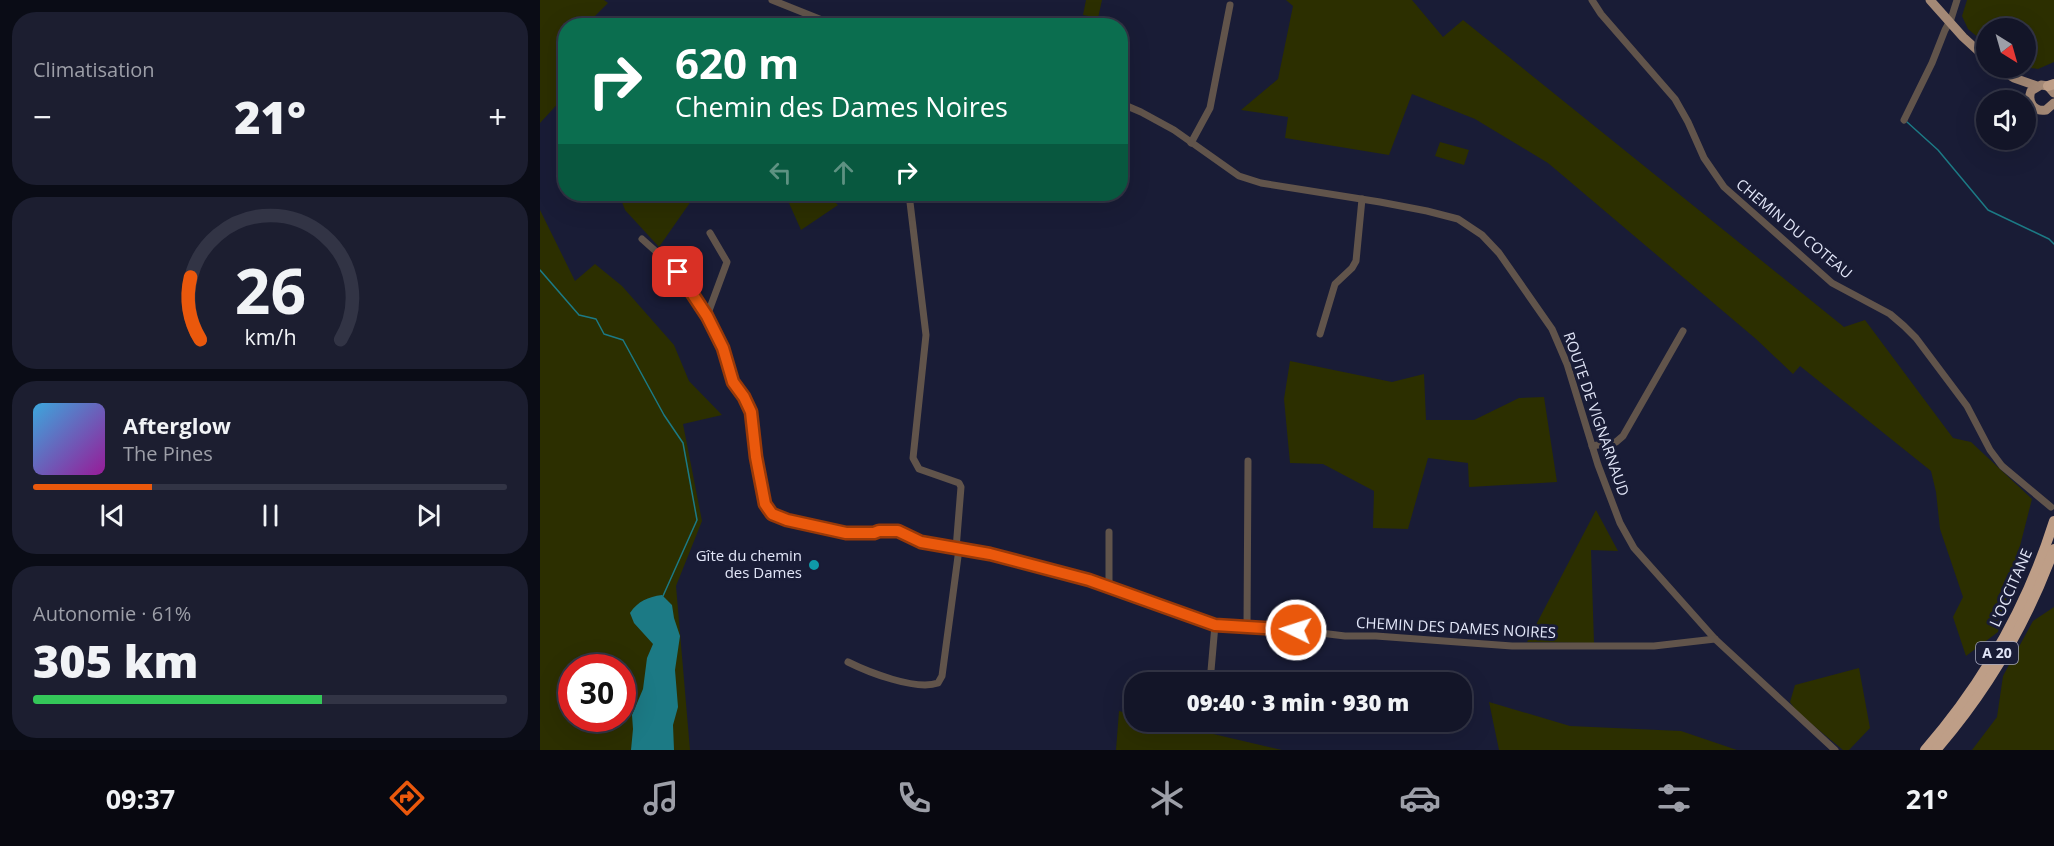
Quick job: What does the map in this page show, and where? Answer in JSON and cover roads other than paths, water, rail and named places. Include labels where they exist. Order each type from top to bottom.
[{"type":"highway","name":"L'OCCITANE","points":[[1925,750],[1960,708],[2005,639],[2038,569],[2054,521]]},
{"type":"highway","name":"L'OCCITANE","points":[[1936,750],[1966,713],[2003,659],[2034,600],[2054,549]]},
{"type":"main road","points":[[1930,0],[1976,48]]},
{"type":"main road","points":[[2014,78],[2048,87]]},
{"type":"main road","points":[[2014,78],[2023,90]]},
{"type":"main road","points":[[2042,111],[2050,108],[2054,103]]},
{"type":"main road","points":[[2036,108],[2054,117]]},
{"type":"street","points":[[772,0],[817,18]]},
{"type":"street","name":"CHEMIN DU COTEAU","points":[[1592,0],[1601,14],[1675,99],[1704,158],[1724,188],[1832,283],[1890,314],[1904,326],[1916,338],[1967,406],[1990,450],[2002,466],[2051,507]]},
{"type":"street","points":[[1904,120],[1950,22],[1957,0]]},
{"type":"street","points":[[1191,143],[1209,108],[1230,5]]},
{"type":"street","name":"ROUTE DE VIGNARNAUD","points":[[1128,106],[1174,130],[1227,170],[1250,180],[1362,199],[1458,219],[1489,242],[1552,329],[1567,364],[1592,446],[1620,523],[1634,549],[1715,639],[1835,750]]},
{"type":"street","points":[[1320,334],[1335,284],[1356,261],[1362,199]]},
{"type":"street","points":[[848,662],[861,669],[909,683],[932,686],[938,683],[942,676],[958,549],[961,487],[959,483],[919,469],[913,458],[926,335],[910,201]]},
{"type":"street","points":[[707,316],[727,262],[710,233]]},
{"type":"street","name":"CHEMIN DES DAMES NOIRES","points":[[642,239],[678,272],[707,316],[723,348],[733,382],[751,412],[756,457],[765,504],[768,510],[787,520],[846,533],[898,531],[921,542],[1052,570],[1109,587],[1215,625],[1296,630],[1345,636],[1376,636],[1512,646],[1654,646],[1715,639]]},
{"type":"street","points":[[1592,446],[1616,441],[1623,436],[1683,331]]},
{"type":"street","points":[[1247,627],[1248,460]]},
{"type":"street","points":[[1109,532],[1109,587]]},
{"type":"street","points":[[1211,672],[1215,625]]},
{"type":"waterway","points":[[1907,122],[1938,150],[1988,210],[2049,239],[2054,244]]},
{"type":"waterway","points":[[540,270],[579,315],[596,319],[604,334],[623,340],[664,415],[683,443],[697,520],[663,596]]},
{"type":"place","name":"Gîte du chemin des Dames","points":[[814,565]]}]
